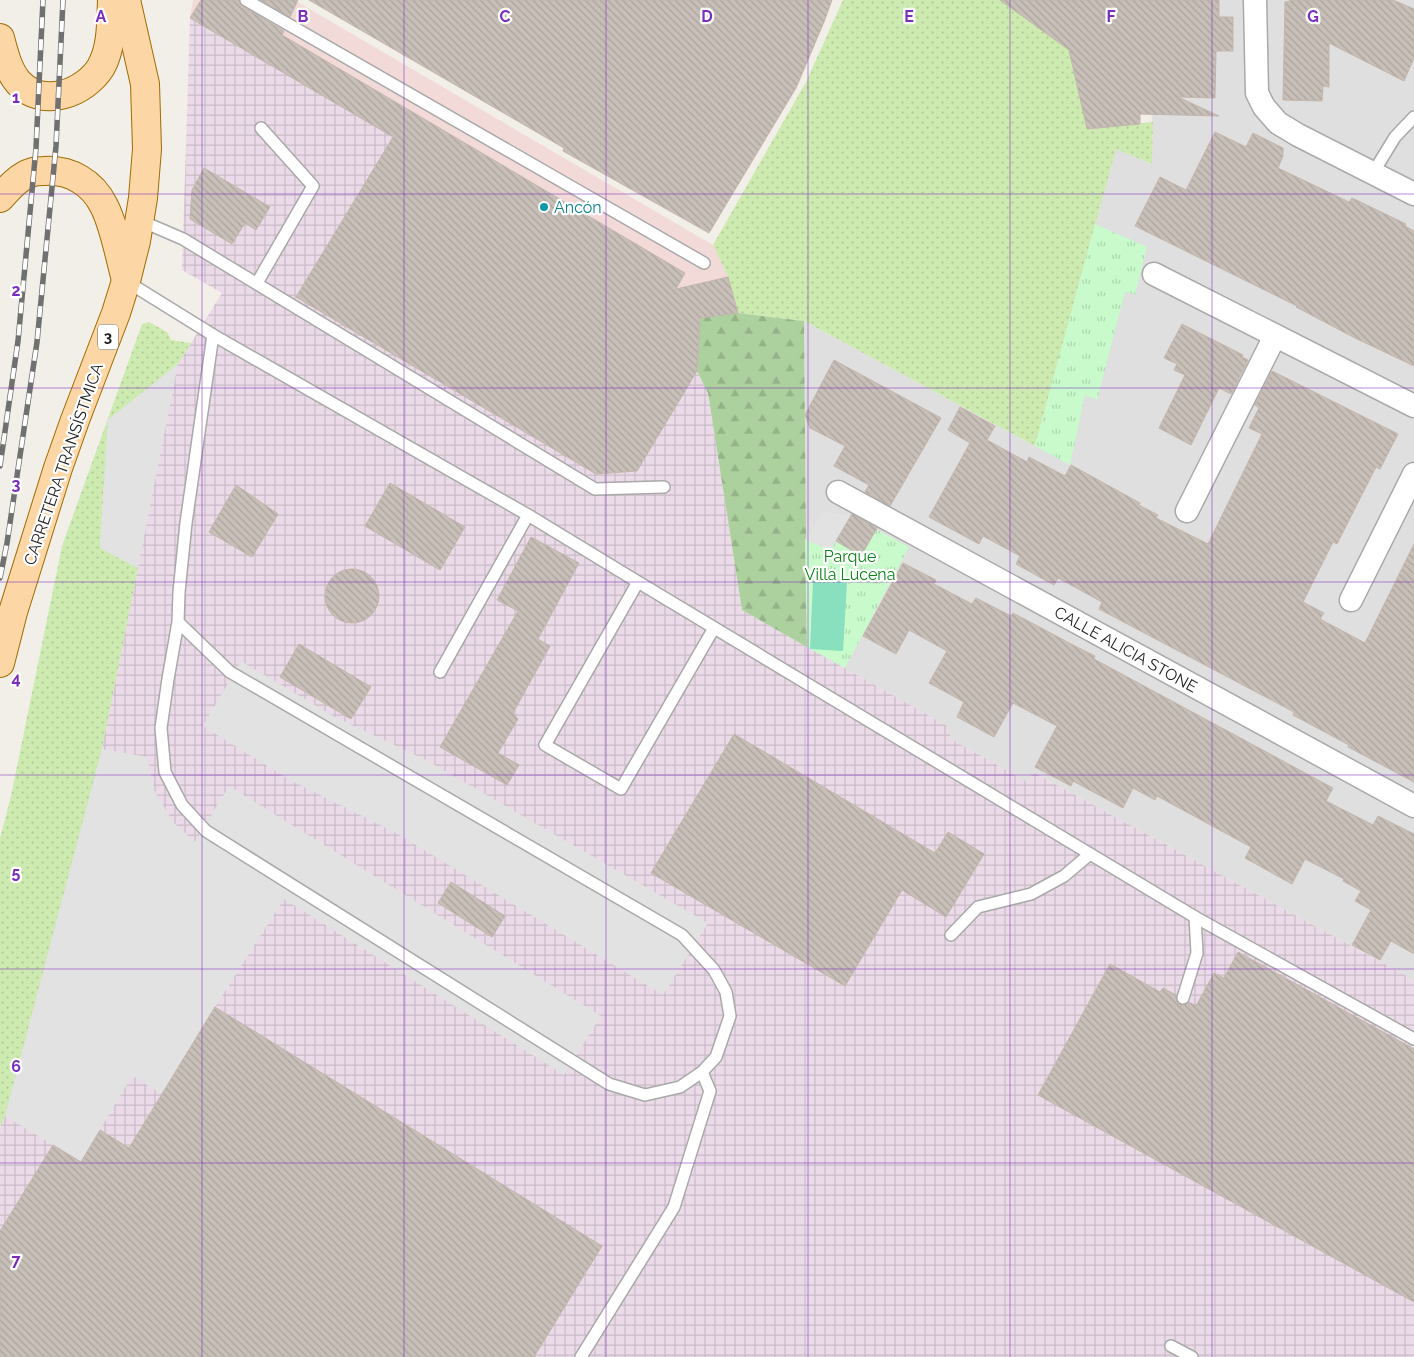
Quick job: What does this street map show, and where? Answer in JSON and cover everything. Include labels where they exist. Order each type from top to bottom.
[{"type":"main road","points":[[0,38],[10,70],[19,84],[30,92],[41,95],[55,97],[69,94],[93,79],[108,52],[112,0]]},
{"type":"main road","name":"CARRETERA TRANSÍSTMICA","points":[[0,663],[13,612],[58,468],[116,313],[126,281],[140,220],[147,149],[145,84],[126,0]]},
{"type":"main road","points":[[0,198],[19,179],[34,172],[50,170],[76,176],[88,184],[105,206],[126,281]]},
{"type":"street","points":[[1255,0],[1257,93],[1264,107],[1278,123],[1298,135],[1414,194]]},
{"type":"street","points":[[1154,274],[1414,406]]},
{"type":"street","points":[[1187,511],[1276,336]]},
{"type":"street","points":[[1351,600],[1414,474]]},
{"type":"street","name":"CALLE ALICIA STONE","points":[[838,492],[1414,806]]},
{"type":"lane","points":[[246,0],[704,263]]},
{"type":"lane","points":[[1373,173],[1395,137],[1414,117]]},
{"type":"lane","points":[[257,284],[313,186],[260,128]]},
{"type":"lane","points":[[140,220],[183,239],[595,489],[664,488]]},
{"type":"lane","points":[[126,281],[213,335],[528,515],[1195,917],[1414,1039]]},
{"type":"lane","points":[[178,622],[230,672],[682,934],[714,970],[726,992],[730,1016],[716,1057],[702,1072],[680,1087],[645,1095],[608,1084],[206,831],[182,805],[165,772],[161,728],[178,622],[178,592],[186,523],[213,335]]},
{"type":"lane","points":[[440,672],[528,515]]},
{"type":"lane","points":[[638,582],[545,745],[622,789],[714,628]]},
{"type":"lane","points":[[951,935],[978,907],[1031,894],[1064,876],[1090,854]]},
{"type":"lane","points":[[1183,998],[1197,953],[1195,917]]},
{"type":"lane","points":[[581,1357],[674,1207],[710,1091],[702,1072]]},
{"type":"lane","points":[[1171,1346],[1192,1357]]},
{"type":"shaded area","points":[[193,0],[294,0],[713,245],[728,277],[738,313],[704,317],[700,315],[190,18]]},
{"type":"shaded area","points":[[1153,0],[1414,0],[1414,980],[1033,772],[1027,783],[951,739],[946,726],[807,647],[804,321],[1035,446],[1116,148],[1152,164]]},
{"type":"shaded area","points":[[190,18],[700,315],[697,371],[708,393],[742,610],[947,726],[951,739],[1027,782],[1033,772],[1414,980],[1414,1357],[0,1357],[0,1127],[5,1116],[138,568],[100,548],[108,420],[178,364],[222,293],[182,270]]},
{"type":"shaded area","points":[[178,364],[138,568],[100,548],[108,420]]},
{"type":"shaded area","points":[[824,512],[851,516],[831,550],[805,540]]},
{"type":"shaded area","points":[[241,661],[335,717],[426,760],[708,923],[663,995],[396,833],[290,780],[203,726]]},
{"type":"shaded area","points":[[102,749],[147,757],[155,792],[173,822],[195,842],[229,786],[601,1016],[564,1075],[284,899],[162,1094],[132,1076],[81,1162],[5,1116]]},
{"type":"green space","points":[[843,0],[1000,0],[1069,50],[1087,129],[1153,122],[1152,164],[1116,149],[1035,446],[804,321],[738,313],[728,277],[713,245],[806,82]]},
{"type":"green space","points":[[1095,224],[1147,247],[1135,295],[1125,292],[1097,400],[1085,395],[1070,465],[1035,446]]},
{"type":"green space","points":[[738,313],[804,321],[807,647],[742,610],[708,393],[697,371],[700,315],[704,317]]},
{"type":"green space","points":[[149,322],[167,332],[171,340],[191,343],[178,364],[108,420],[100,548],[138,568],[102,749],[5,1116],[0,1127],[0,838],[11,796],[62,546],[142,324]]},
{"type":"green space","name":"Parque Villa Lucena","points":[[824,512],[851,516],[909,547],[845,668],[807,647],[805,540]]},
{"type":"green space","points":[[813,581],[847,582],[843,651],[810,649]]},
{"type":"building","points":[[201,0],[239,0],[242,6],[284,31],[282,35],[685,273],[676,289],[728,277],[738,313],[700,318],[697,371],[637,471],[596,474],[296,297],[393,137],[190,18]]},
{"type":"building","points":[[261,0],[298,0],[290,17]]},
{"type":"building","points":[[309,0],[832,0],[796,88],[709,233],[563,151],[564,148]]},
{"type":"building","points":[[1000,0],[1219,0],[1219,17],[1233,17],[1233,51],[1216,51],[1215,98],[1178,97],[1219,116],[1140,114],[1140,124],[1087,129],[1069,50]]},
{"type":"building","points":[[1290,0],[1393,0],[1414,9],[1414,58],[1404,81],[1329,43],[1329,87],[1323,86],[1322,101],[1283,100],[1285,2]]},
{"type":"building","points":[[1215,132],[1246,147],[1253,133],[1283,148],[1283,156],[1278,168],[1349,202],[1352,198],[1406,224],[1405,226],[1414,231],[1414,366],[1135,226],[1160,177],[1186,190]]},
{"type":"building","points":[[204,168],[270,207],[256,230],[245,223],[232,244],[190,219],[192,190]]},
{"type":"building","points":[[1182,324],[1243,355],[1242,357],[1248,360],[1231,394],[1219,388],[1191,445],[1159,428],[1185,375],[1174,370],[1177,364],[1164,358]]},
{"type":"building","points":[[834,360],[941,418],[890,506],[865,492],[869,485],[834,466],[845,446],[810,428],[805,415]]},
{"type":"building","points":[[1272,371],[1398,434],[1380,469],[1376,467],[1337,544],[1333,542],[1303,602],[1324,613],[1320,619],[1365,643],[1414,544],[1414,782],[1293,715],[1294,712],[1099,609],[1102,602],[1058,578],[1054,585],[1016,564],[1020,556],[983,536],[979,544],[929,517],[970,443],[948,430],[960,407],[995,426],[987,440],[1027,462],[1029,457],[1065,476],[1071,465],[1140,503],[1139,505],[1158,515],[1156,518],[1208,544],[1262,434],[1249,428],[1259,408],[1255,405]]},
{"type":"building","points":[[390,483],[465,527],[440,570],[365,526]]},
{"type":"building","points":[[236,485],[278,514],[252,557],[209,532]]},
{"type":"building","points":[[852,514],[877,528],[861,556],[836,541]]},
{"type":"building","points":[[531,537],[579,563],[538,639],[550,646],[513,713],[518,719],[498,753],[519,765],[507,785],[440,747],[518,611],[497,600]]},
{"type":"building","points":[[903,563],[936,580],[934,584],[972,604],[976,598],[1011,616],[1013,613],[1095,656],[1094,659],[1333,788],[1326,801],[1373,825],[1378,816],[1414,834],[1414,954],[1391,941],[1380,960],[1352,945],[1371,910],[1355,901],[1361,891],[1343,881],[1344,879],[1305,859],[1292,884],[1245,858],[1251,847],[1157,796],[1155,800],[1133,788],[1123,808],[1073,781],[1071,786],[1035,767],[1057,726],[1013,703],[994,737],[957,717],[964,702],[929,683],[947,651],[909,630],[896,654],[863,636]]},
{"type":"building","points":[[352,569],[362,571],[371,577],[377,586],[379,596],[377,606],[371,615],[362,621],[352,623],[342,621],[333,615],[327,606],[325,596],[327,586],[333,577],[342,571]]},
{"type":"building","points":[[299,644],[371,687],[351,719],[280,677]]},
{"type":"building","points":[[734,734],[935,853],[948,832],[984,854],[946,917],[902,890],[845,986],[651,873]]},
{"type":"building","points":[[451,882],[505,916],[492,937],[438,903]]},
{"type":"building","points":[[1238,952],[1414,1049],[1414,1302],[1038,1095],[1110,964],[1160,992],[1163,988],[1176,995],[1176,1000],[1180,1005],[1185,1005],[1189,1002],[1196,1006],[1214,973],[1224,978]]},
{"type":"building","points":[[215,1007],[602,1246],[534,1357],[0,1357],[0,1231],[53,1145],[81,1162],[100,1130],[129,1148]]},
{"type":"railway","points":[[0,466],[18,341],[36,148],[43,0]]},
{"type":"railway","points":[[0,578],[37,342],[56,146],[63,0]]},
{"type":"place","name":"Ancón","points":[[544,207]]}]
